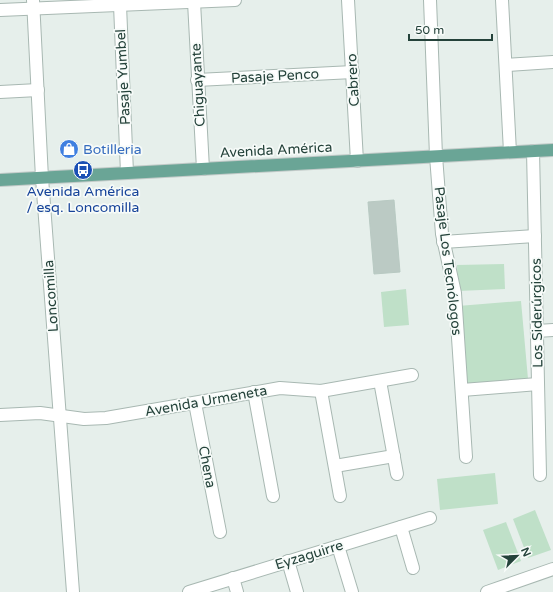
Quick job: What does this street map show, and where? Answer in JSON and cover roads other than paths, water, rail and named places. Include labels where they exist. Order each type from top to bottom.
[{"type":"main road","name":"Avenida América","points":[[0,180],[553,150]]},
{"type":"street","points":[[0,10],[33,5],[120,5],[235,0]]},
{"type":"street","name":"Cabrero","points":[[348,0],[357,161]]},
{"type":"street","name":"Pasaje Los Tecnólogos","points":[[430,0],[436,156],[443,242],[455,293],[466,457]]},
{"type":"street","points":[[502,0],[510,152]]},
{"type":"street","name":"Chiguayante","points":[[194,2],[197,80],[203,169]]},
{"type":"street","name":"Loncomilla","points":[[33,5],[42,178],[73,592]]},
{"type":"street","name":"Pasaje Yumbel","points":[[120,5],[127,173]]},
{"type":"street","points":[[506,65],[553,62]]},
{"type":"street","name":"Pasaje Penco","points":[[197,80],[353,72]]},
{"type":"street","points":[[0,92],[38,90]]},
{"type":"street","name":"Los Siderúrgicos","points":[[533,151],[540,476]]},
{"type":"street","points":[[443,242],[535,236]]},
{"type":"street","points":[[537,331],[553,330]]},
{"type":"street","name":"Avenida Urmeneta","points":[[0,416],[40,413],[84,419],[106,418],[280,388],[321,391],[412,375]]},
{"type":"street","points":[[380,381],[398,474]]},
{"type":"street","points":[[462,390],[538,384]]},
{"type":"street","points":[[321,391],[340,496]]},
{"type":"street","points":[[254,392],[273,496]]},
{"type":"street","name":"Chena","points":[[195,403],[220,532]]},
{"type":"street","points":[[335,466],[394,456]]},
{"type":"street","name":"Eyzaguirre","points":[[189,592],[430,518]]},
{"type":"street","points":[[401,527],[413,568]]},
{"type":"street","points":[[338,546],[352,592]]},
{"type":"street","points":[[288,561],[297,592]]},
{"type":"street","points":[[487,592],[553,569]]},
{"type":"street","points":[[232,578],[237,592]]},
{"type":"place","name":"Botilleria","points":[[69,149]]},
{"type":"place","name":"Avenida América / esq. Loncomilla","points":[[83,170]]}]
